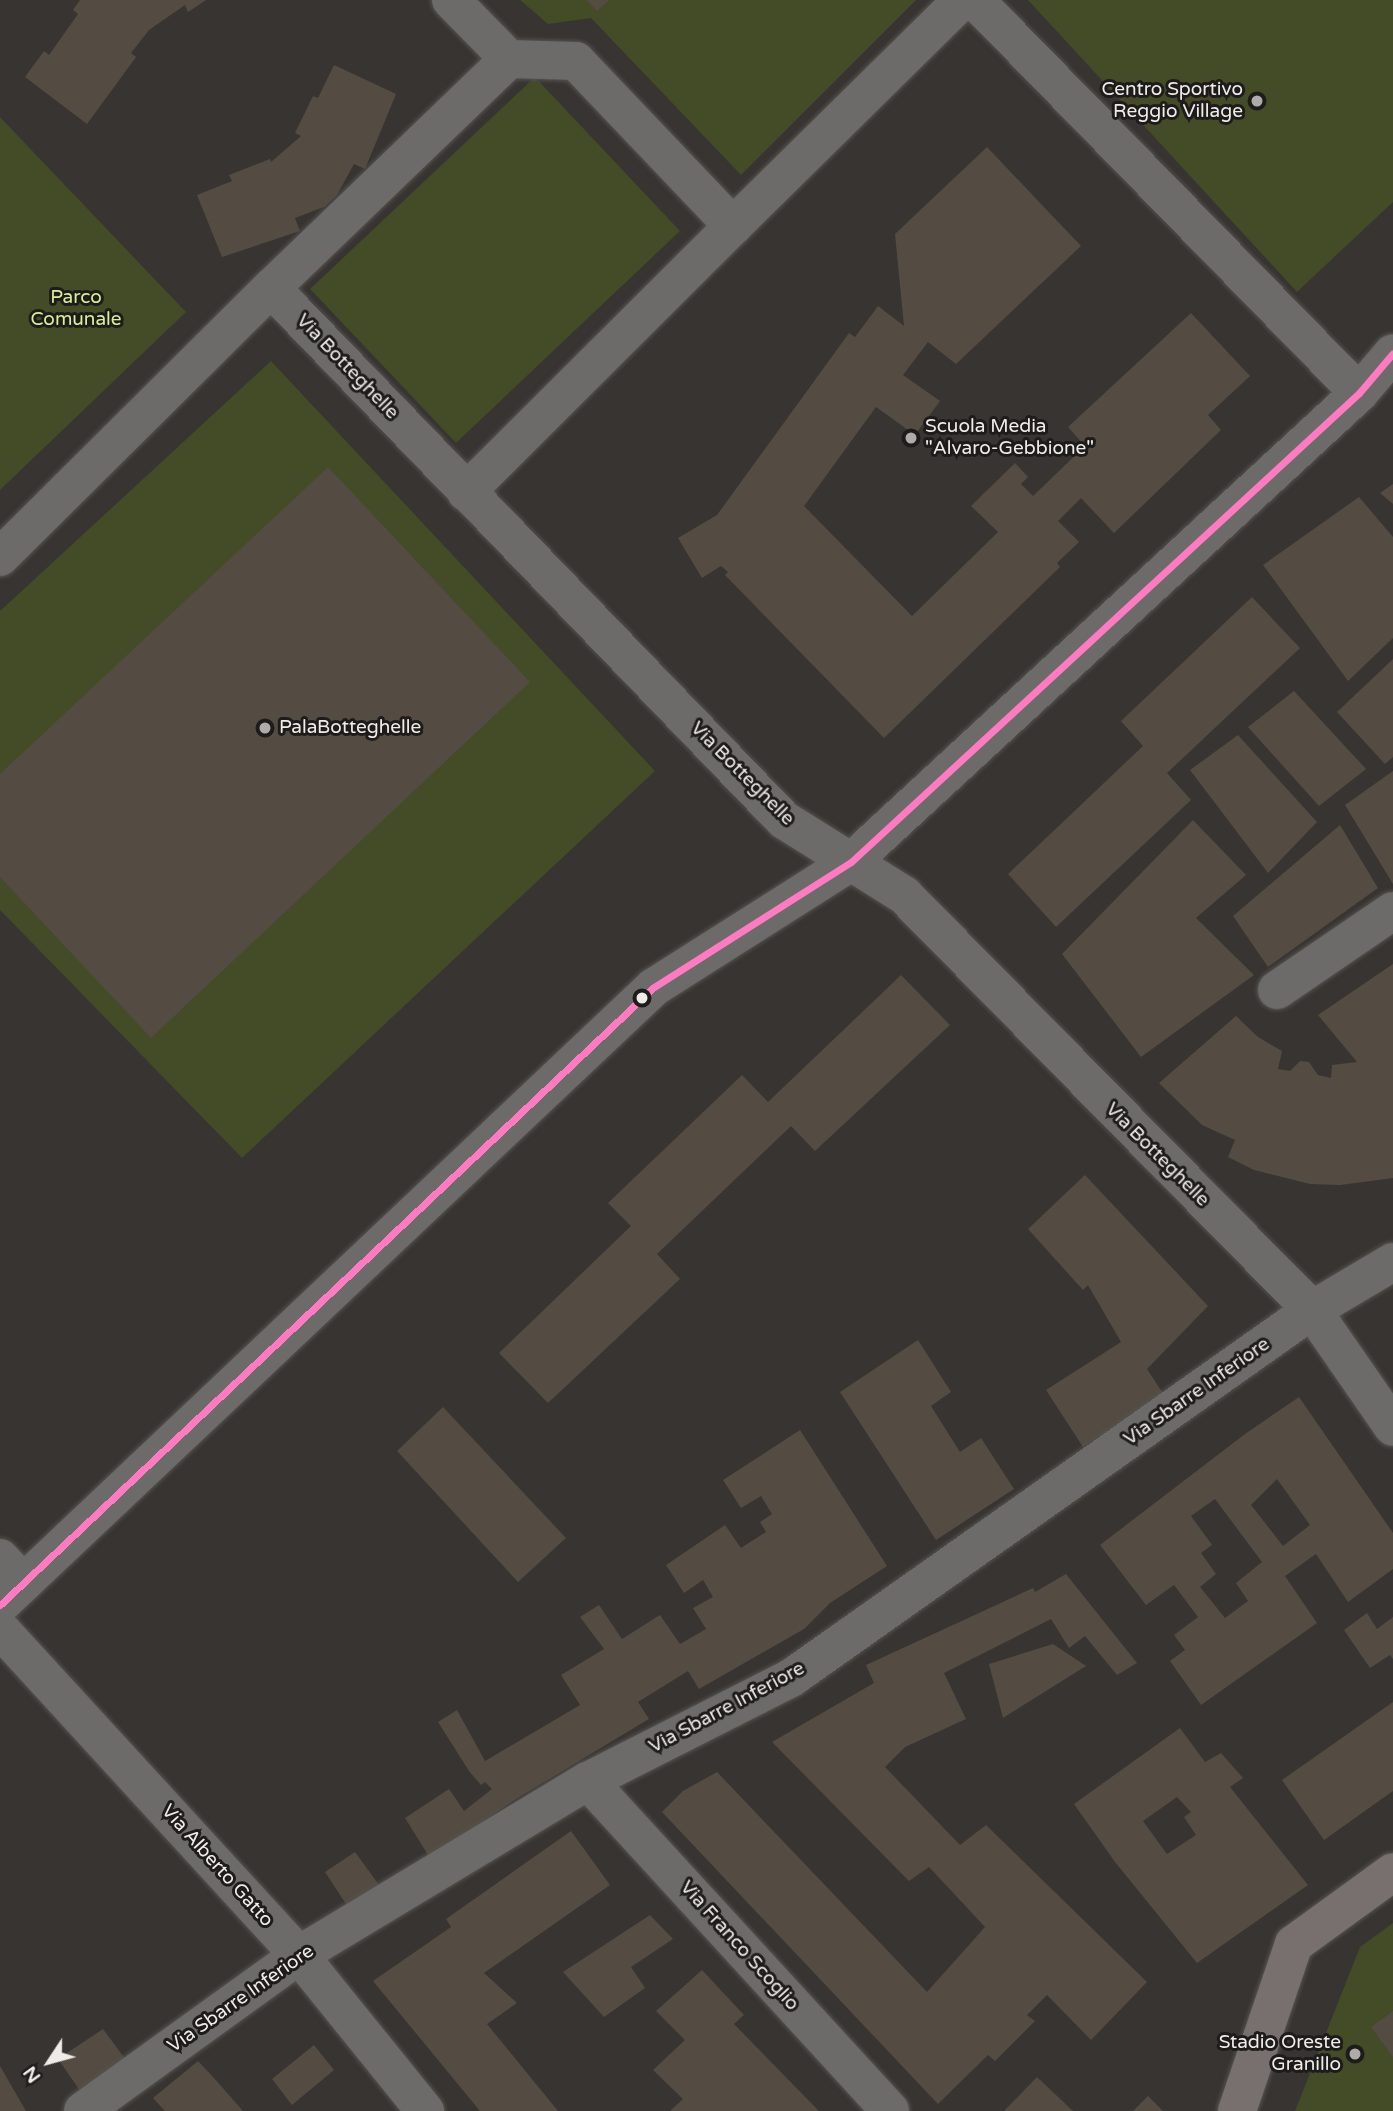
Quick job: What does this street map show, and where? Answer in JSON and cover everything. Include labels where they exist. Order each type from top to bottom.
[{"type":"street","points":[[450,0],[509,59],[576,61],[733,226]]},
{"type":"street","points":[[466,492],[962,0]]},
{"type":"street","points":[[975,0],[1359,393]]},
{"type":"street","points":[[0,557],[271,288],[509,59]]},
{"type":"street","name":"Via Botteghelle","points":[[271,288],[784,820],[904,895],[1312,1310],[1393,1427]]},
{"type":"street","points":[[8,1582],[654,987],[851,862],[1359,393],[1393,353]]},
{"type":"street","points":[[1277,990],[1393,911]]},
{"type":"street","name":"Via Sbarre Inferiore","points":[[83,2111],[299,1955],[588,1781],[791,1678],[1312,1310],[1393,1262]]},
{"type":"street","name":"Via Alberto Gatto","points":[[0,1629],[299,1955],[425,2111]]},
{"type":"street","name":"Via Franco Scoglio","points":[[588,1781],[890,2111]]},
{"type":"street","points":[[1237,2111],[1294,1944],[1393,1872]]},
{"type":"green space","points":[[520,0],[916,0],[741,175],[591,18],[548,24]]},
{"type":"green space","name":"Centro Sportivo Reggio Village","points":[[1028,0],[1393,0],[1393,202],[1297,292]]},
{"type":"green space","points":[[535,77],[680,231],[456,443],[310,289]]},
{"type":"green space","name":"Parco Comunale","points":[[0,117],[186,312],[0,490]]},
{"type":"green space","name":"PalaBotteghelle","points":[[271,361],[655,771],[242,1158],[0,910],[0,611]]},
{"type":"green space","name":"Stadio Oreste Granillo","points":[[1393,1923],[1393,2111],[1295,2111],[1360,1947]]},
{"type":"building","points":[[80,0],[206,0],[188,12],[185,5],[149,30],[131,53],[136,57],[87,124],[25,77],[44,51],[49,55],[78,14],[73,10]]},
{"type":"building","points":[[586,0],[609,0],[597,11]]},
{"type":"building","points":[[334,65],[396,94],[365,169],[354,164],[337,195],[324,207],[295,218],[300,231],[222,257],[197,195],[232,181],[229,175],[270,159],[271,162],[301,136],[295,133],[313,96],[318,98]]},
{"type":"building","points":[[987,147],[1081,246],[956,364],[928,342],[903,375],[940,401],[915,435],[876,407],[804,506],[912,616],[998,532],[971,506],[1015,463],[1028,477],[1021,484],[1033,496],[1085,446],[1068,427],[1191,313],[1250,376],[1208,415],[1221,430],[1114,533],[1081,498],[1058,521],[1079,542],[1057,563],[1060,567],[884,738],[725,575],[728,572],[721,566],[702,578],[678,538],[717,515],[849,333],[855,337],[878,306],[904,326],[895,234]]},
{"type":"building","name":"PalaBotteghelle","points":[[328,467],[530,682],[151,1038],[0,877],[0,774]]},
{"type":"building","points":[[1393,484],[1393,504],[1380,493]]},
{"type":"building","points":[[1359,497],[1393,537],[1393,638],[1348,681],[1263,565]]},
{"type":"building","points":[[1252,597],[1300,648],[1167,773],[1191,800],[1056,927],[1008,874],[1143,746],[1121,721]]},
{"type":"building","points":[[1393,659],[1393,757],[1385,764],[1337,712]]},
{"type":"building","points":[[1294,691],[1366,769],[1319,806],[1248,727]]},
{"type":"building","points":[[1238,735],[1317,822],[1268,873],[1190,770]]},
{"type":"building","points":[[1393,771],[1393,884],[1345,805]]},
{"type":"building","points":[[1193,820],[1246,875],[1196,918],[1254,975],[1141,1057],[1062,954]]},
{"type":"building","points":[[1340,825],[1378,888],[1268,967],[1233,916]]},
{"type":"building","points":[[1393,964],[1393,1178],[1340,1185],[1310,1184],[1254,1170],[1228,1157],[1235,1140],[1202,1125],[1159,1083],[1236,1016],[1258,1037],[1282,1051],[1278,1069],[1290,1071],[1300,1061],[1309,1062],[1318,1075],[1331,1078],[1332,1065],[1357,1062],[1318,1015]]},
{"type":"building","points":[[901,975],[950,1025],[815,1151],[791,1126],[657,1254],[680,1279],[548,1403],[499,1353],[631,1226],[608,1203],[742,1075],[768,1102]]},
{"type":"building","points":[[1085,1175],[1208,1306],[1147,1369],[1164,1395],[1083,1447],[1046,1390],[1121,1342],[1088,1285],[1083,1290],[1028,1229]]},
{"type":"building","points":[[918,1340],[951,1392],[931,1406],[960,1452],[981,1438],[1014,1489],[936,1540],[840,1392]]},
{"type":"building","points":[[1299,1397],[1393,1533],[1393,1569],[1348,1602],[1316,1554],[1285,1576],[1317,1623],[1201,1705],[1170,1661],[1185,1650],[1174,1635],[1198,1617],[1174,1585],[1146,1605],[1100,1545],[1245,1434]],"holes":[[[1277,1479],[1310,1525],[1283,1546],[1251,1505]],[[1215,1499],[1262,1562],[1236,1583],[1248,1601],[1225,1618],[1200,1587],[1216,1574],[1201,1553],[1212,1545],[1191,1516]]]},
{"type":"building","points":[[443,1407],[566,1538],[518,1582],[397,1451]]},
{"type":"building","points":[[800,1430],[887,1566],[830,1603],[804,1629],[699,1689],[688,1671],[638,1702],[649,1719],[514,1800],[430,1858],[405,1818],[449,1789],[464,1811],[492,1789],[485,1782],[481,1785],[469,1771],[438,1722],[457,1710],[485,1761],[580,1705],[561,1675],[604,1649],[580,1617],[599,1605],[622,1639],[660,1615],[680,1644],[706,1629],[693,1608],[713,1597],[703,1580],[684,1593],[666,1565],[725,1525],[741,1548],[766,1532],[760,1522],[772,1514],[761,1496],[741,1508],[723,1480]]},
{"type":"building","points":[[1066,1574],[1137,1663],[1117,1675],[1085,1636],[1069,1648],[1051,1619],[944,1673],[966,1719],[905,1747],[885,1767],[960,1845],[986,1825],[1147,1982],[1091,2040],[1047,1995],[1027,2015],[1035,2021],[995,2061],[988,2055],[938,2104],[662,1812],[683,1791],[717,1772],[927,1992],[985,1927],[929,1867],[909,1881],[772,1742],[874,1683],[866,1665],[1033,1588],[1035,1592]]},
{"type":"building","points":[[1367,1613],[1377,1629],[1393,1617],[1393,1659],[1390,1655],[1370,1668],[1344,1630]]},
{"type":"building","points":[[1053,1644],[1086,1666],[1003,1718],[989,1664]]},
{"type":"building","points":[[1393,1702],[1393,1791],[1324,1840],[1282,1780]]},
{"type":"building","points":[[1180,1728],[1205,1762],[1221,1753],[1243,1778],[1230,1787],[1308,1885],[1197,1963],[1115,1862],[1074,1804]],"holes":[[[1177,1797],[1191,1812],[1184,1817],[1196,1835],[1167,1854],[1143,1821]]]},
{"type":"building","points":[[571,1831],[610,1885],[484,1973],[517,2003],[487,2024],[558,2111],[480,2111],[373,1981],[451,1927],[446,1919]]},
{"type":"building","points":[[355,1852],[382,1889],[350,1910],[325,1872]]},
{"type":"building","points":[[650,1915],[673,1939],[631,1967],[645,1988],[604,2017],[563,1972]]},
{"type":"building","points":[[702,1970],[744,2015],[734,2024],[819,2111],[670,2111],[683,2099],[653,2070],[685,2040],[656,2011]]},
{"type":"building","points":[[1393,2011],[1393,2057],[1371,2027]]},
{"type":"building","points":[[103,2029],[129,2064],[83,2095],[58,2059]]},
{"type":"building","points":[[314,2045],[334,2070],[292,2105],[272,2079]]},
{"type":"building","points":[[198,2061],[243,2111],[165,2111],[153,2098]]},
{"type":"building","points":[[0,2066],[26,2111],[0,2111]]},
{"type":"building","points":[[1037,2077],[1073,2111],[1004,2111]]},
{"type":"building","points":[[1148,2096],[1163,2111],[1133,2111]]},
{"type":"transit line","points":[[0,1605],[654,987],[851,862],[1359,393],[1393,353]]},
{"type":"place","name":"Centro Sportivo Reggio Village","points":[[1257,101]]},
{"type":"place","name":"Scuola Media \"Alvaro-Gebbione\"","points":[[911,438]]},
{"type":"place","name":"PalaBotteghelle","points":[[265,728]]},
{"type":"place","name":"Stadio Oreste Granillo","points":[[1355,2054]]}]
